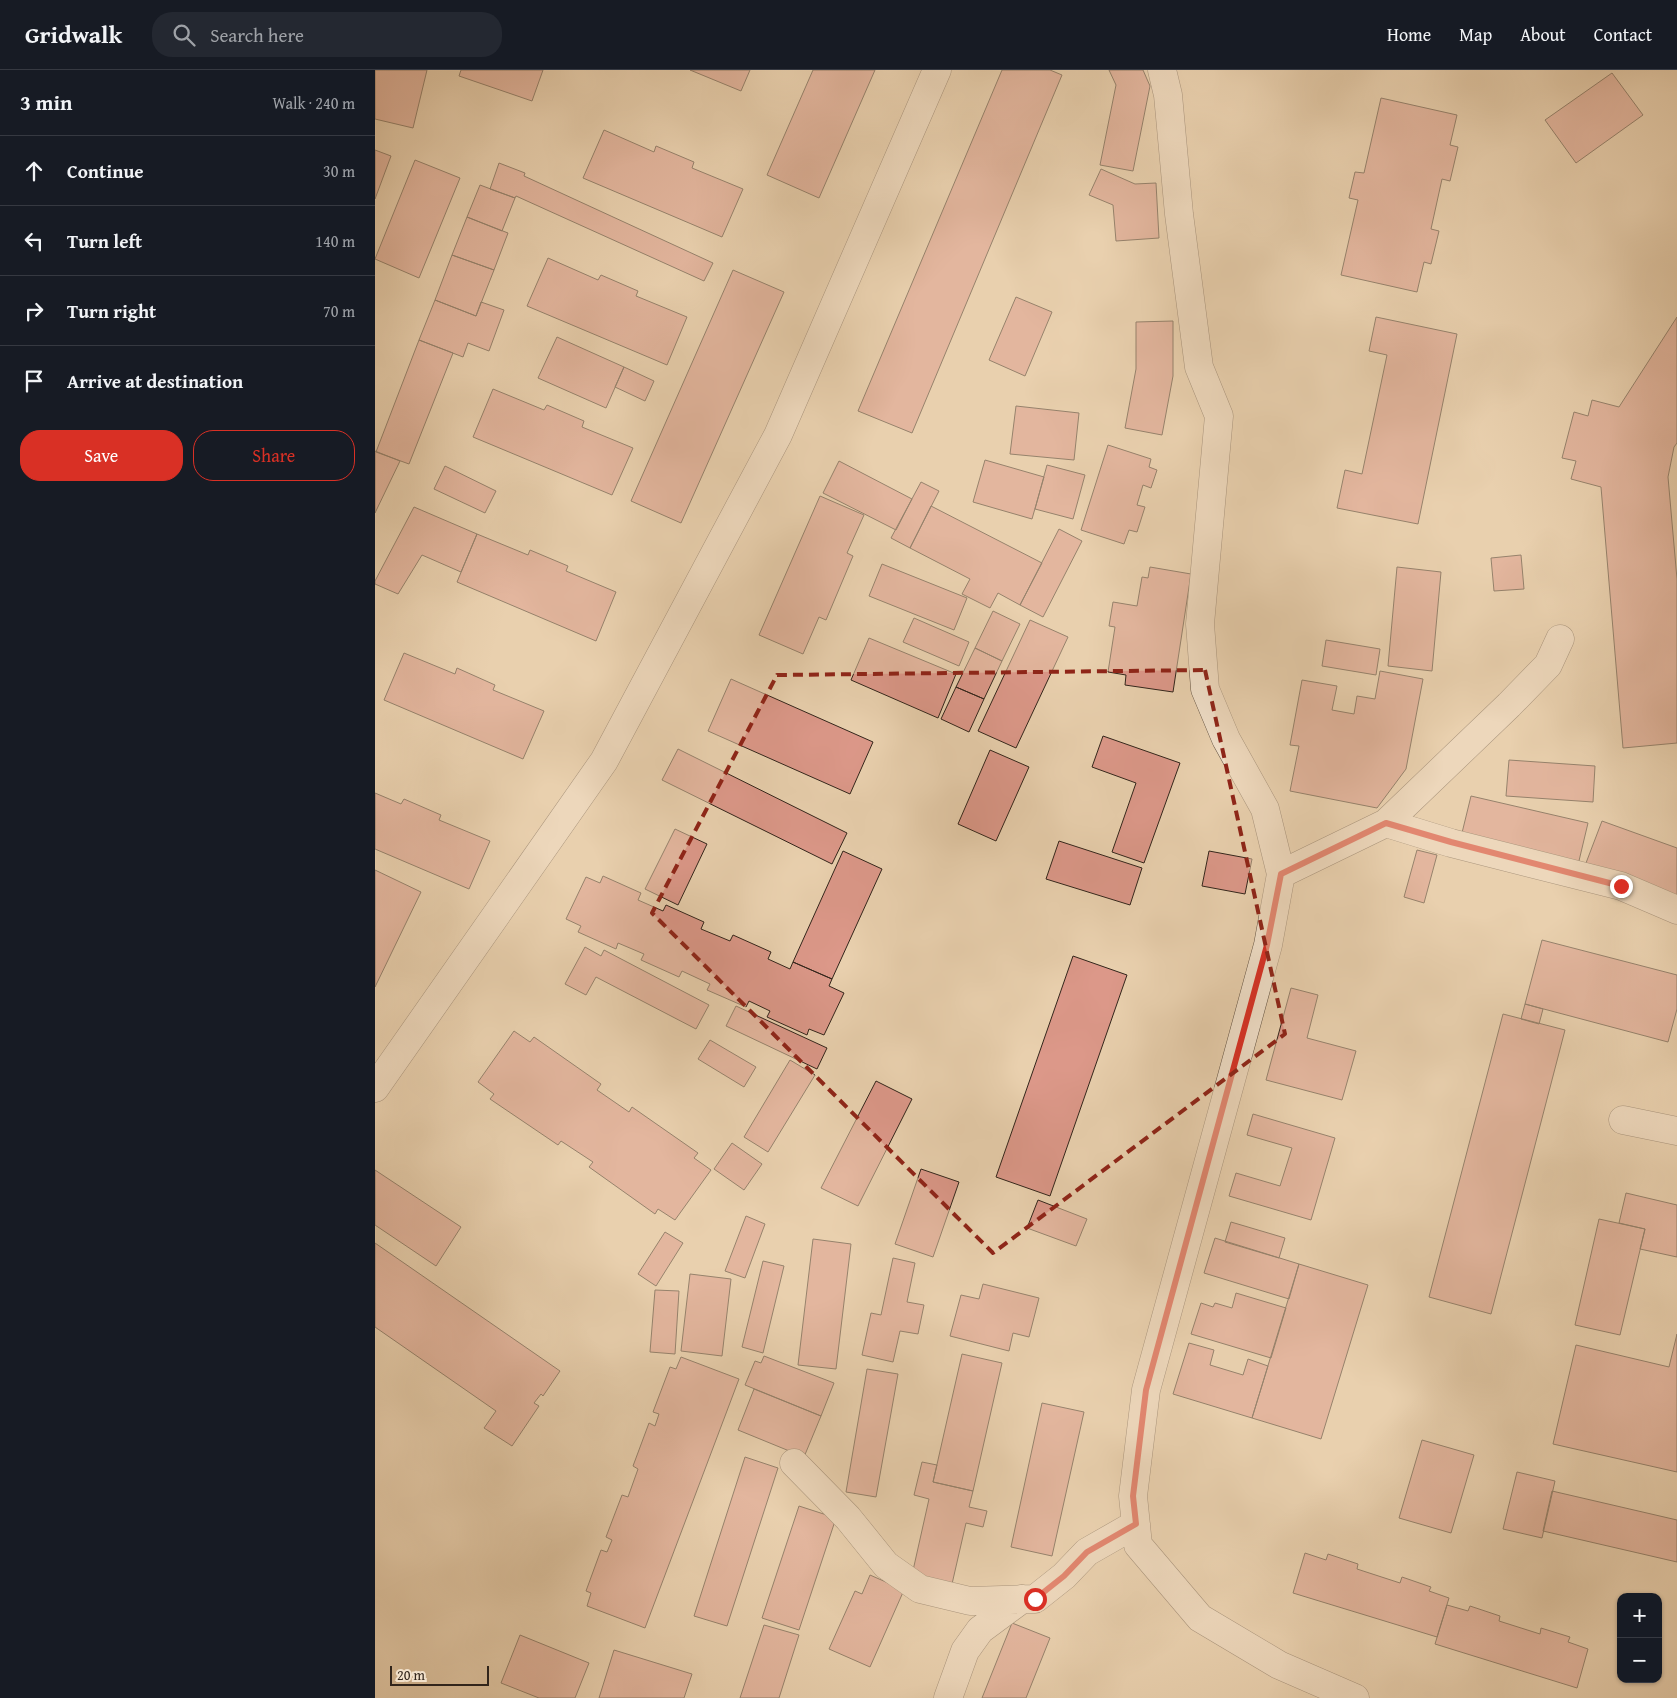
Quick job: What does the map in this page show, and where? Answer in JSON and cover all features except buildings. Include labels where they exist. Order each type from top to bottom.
[{"type":"street","points":[[375,1088],[604,761],[778,435],[937,70]]},
{"type":"street","points":[[1162,70],[1168,95],[1179,214],[1199,367],[1219,416],[1200,624],[1205,689],[1226,739],[1265,809],[1281,874],[1267,945],[1146,1390],[1133,1496],[1138,1544],[1200,1618],[1279,1665],[1355,1698]]},
{"type":"street","points":[[1281,874],[1386,823],[1509,706],[1548,664],[1560,639]]},
{"type":"street","points":[[1386,823],[1451,842],[1621,886],[1677,910]]},
{"type":"street","points":[[1623,1120],[1677,1132]]},
{"type":"street","points":[[794,1463],[848,1518],[886,1565],[920,1589],[970,1601],[1035,1599],[1064,1576],[1087,1552],[1136,1524]]},
{"type":"street","points":[[948,1698],[965,1651],[980,1630],[1022,1599]]},
{"type":"highlighted area","points":[[1205,670],[1285,1034],[993,1253],[652,913],[777,675]]},
{"type":"route","points":[[1035,1599],[1064,1576],[1087,1552],[1136,1524],[1133,1496],[1146,1390],[1267,945],[1281,874],[1386,823],[1451,842],[1621,886]]}]
